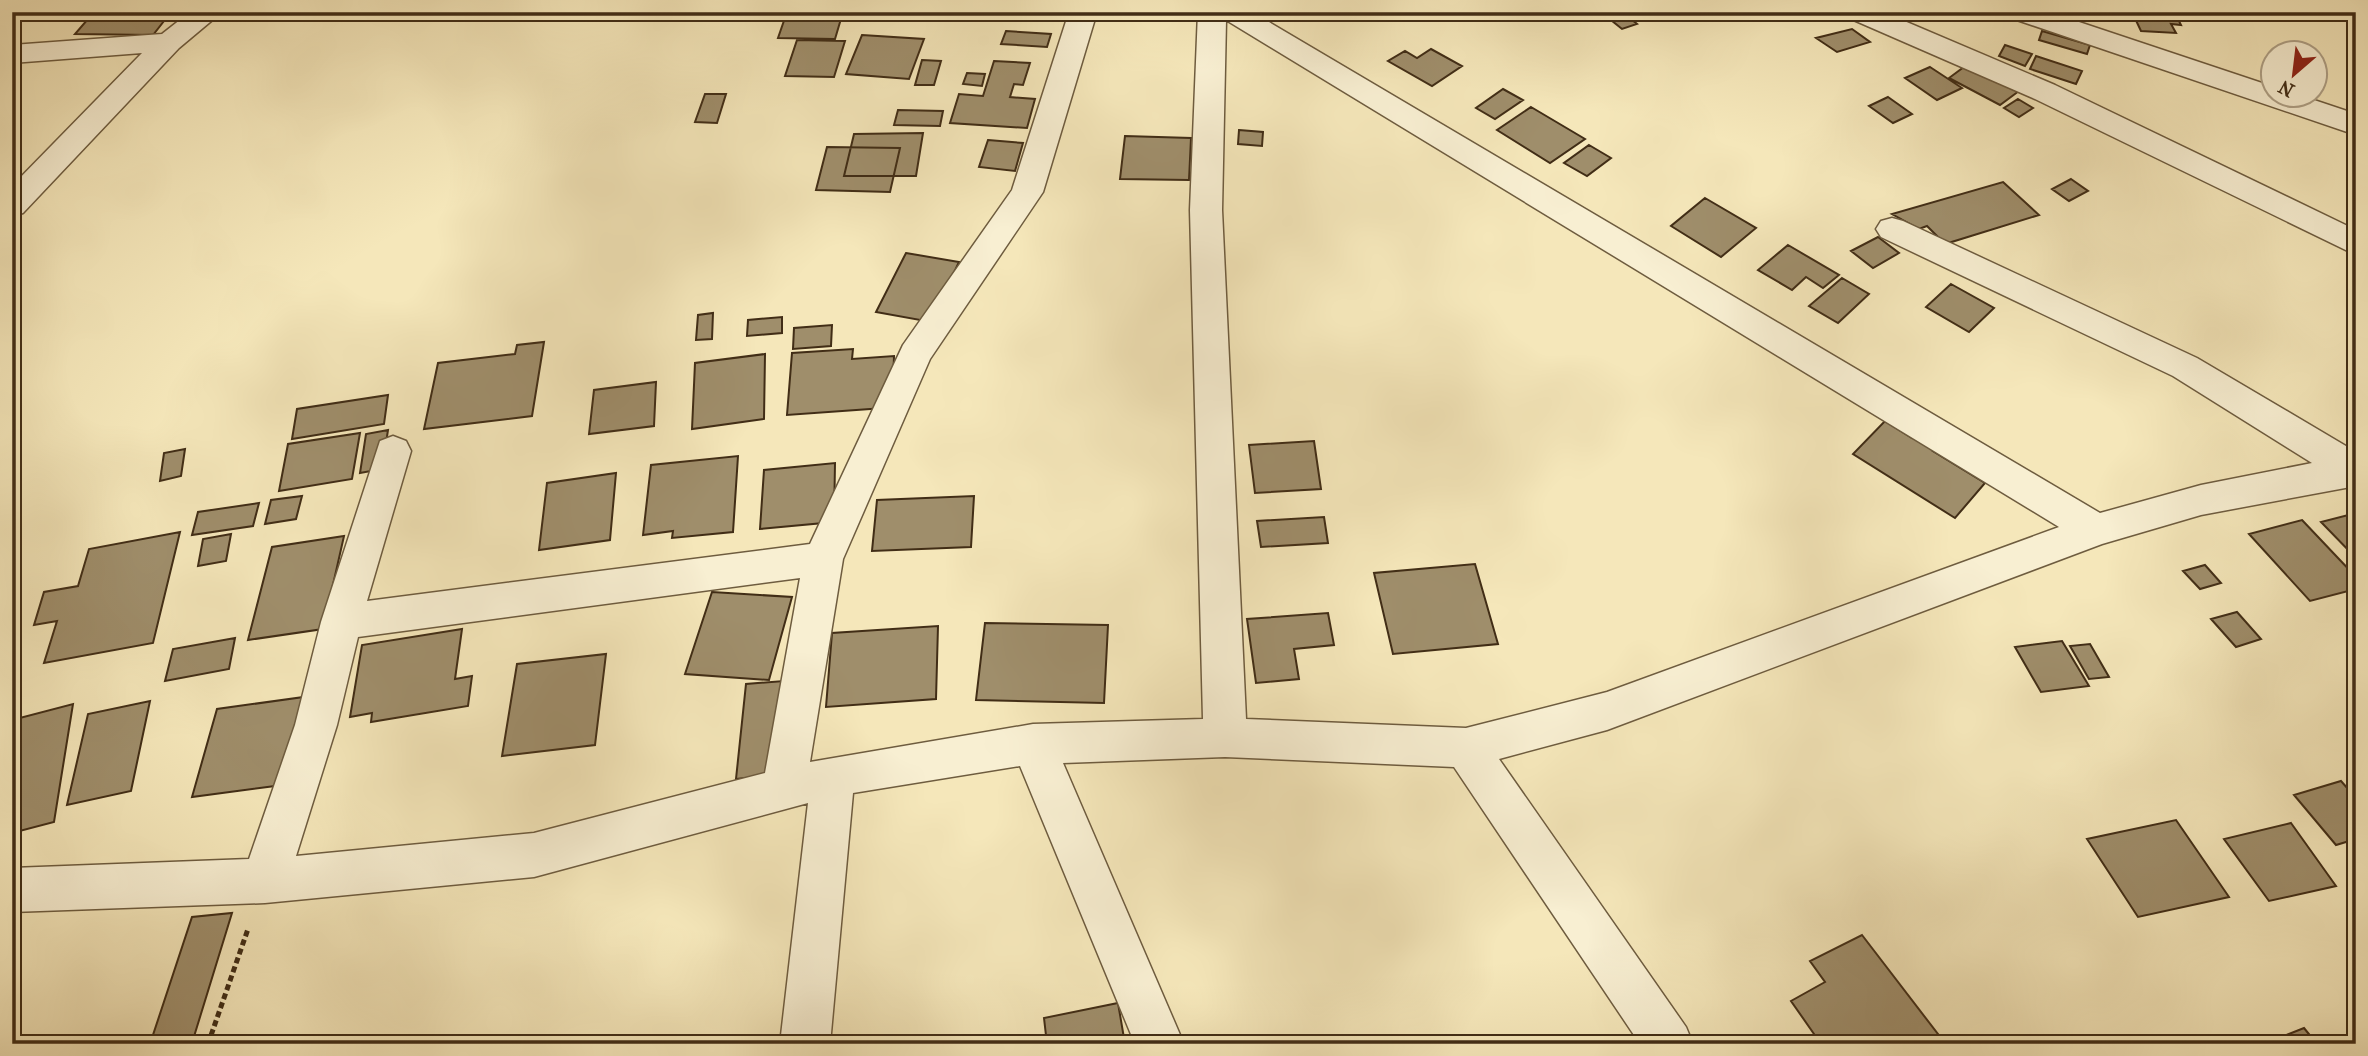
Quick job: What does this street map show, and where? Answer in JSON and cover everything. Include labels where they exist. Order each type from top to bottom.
[{"type":"street","points":[[12,205],[169,42],[208,12]]},
{"type":"street","points":[[784,790],[823,559],[915,354],[1027,192],[1083,12]]},
{"type":"street","points":[[1212,12],[1206,211],[1225,738]]},
{"type":"street","points":[[1232,12],[2096,530]]},
{"type":"street","points":[[1859,12],[2045,92],[2356,244]]},
{"type":"street","points":[[2021,12],[2356,125]]},
{"type":"street","points":[[12,54],[169,42]]},
{"type":"street","points":[[1892,229],[2185,367],[2355,470]]},
{"type":"street","points":[[265,881],[316,725],[341,622],[393,451]]},
{"type":"street","points":[[12,890],[265,881],[534,855],[833,776],[1033,744],[1225,738],[1466,748],[1607,711],[2096,530],[2201,500],[2355,470]]},
{"type":"street","points":[[341,622],[823,559]]},
{"type":"street","points":[[1033,744],[1160,1044]]},
{"type":"street","points":[[1466,748],[1669,1044]]},
{"type":"street","points":[[805,1044],[833,776]]},
{"type":"path","points":[[208,1044],[265,881]]},
{"type":"building","points":[[94,12],[171,12],[153,35],[75,34]]},
{"type":"building","points":[[481,12],[502,12],[498,19],[477,19]]},
{"type":"building","points":[[787,12],[843,12],[835,39],[778,38]]},
{"type":"building","points":[[992,12],[1049,12],[1046,21],[991,15]]},
{"type":"building","points":[[2132,12],[2183,12],[2187,19],[2178,19],[2181,25],[2171,24],[2176,33],[2141,31]]},
{"type":"building","points":[[1626,15],[1637,24],[1622,29],[1611,20]]},
{"type":"building","points":[[1852,29],[1870,42],[1837,52],[1816,38]]},
{"type":"building","points":[[1006,31],[1051,34],[1047,47],[1001,44]]},
{"type":"building","points":[[2042,31],[2090,45],[2087,54],[2039,40]]},
{"type":"building","points":[[862,35],[924,39],[909,79],[846,74]]},
{"type":"building","points":[[797,40],[845,41],[834,77],[785,76]]},
{"type":"building","points":[[2005,45],[2032,54],[2025,66],[1999,56]]},
{"type":"building","points":[[1431,49],[1462,66],[1432,86],[1388,61],[1405,51],[1417,58]]},
{"type":"building","points":[[2036,56],[2082,71],[2076,84],[2030,69]]},
{"type":"building","points":[[922,60],[941,61],[934,85],[915,85]]},
{"type":"building","points":[[994,61],[1030,63],[1023,85],[1014,84],[1010,97],[1035,99],[1027,128],[950,123],[959,94],[983,96]]},
{"type":"building","points":[[1968,64],[2019,91],[2000,105],[1949,78]]},
{"type":"building","points":[[1930,67],[1962,88],[1937,100],[1905,78]]},
{"type":"building","points":[[967,73],[985,74],[982,86],[963,84]]},
{"type":"building","points":[[1503,89],[1523,100],[1495,119],[1476,108]]},
{"type":"building","points":[[705,94],[726,94],[717,123],[695,122]]},
{"type":"building","points":[[1888,97],[1912,114],[1893,123],[1869,106]]},
{"type":"building","points":[[2018,99],[2033,108],[2019,117],[2004,108]]},
{"type":"building","points":[[1531,107],[1585,139],[1550,163],[1497,130]]},
{"type":"building","points":[[898,110],[943,111],[940,126],[894,125]]},
{"type":"building","points":[[1239,130],[1263,132],[1262,146],[1238,144]]},
{"type":"building","points":[[923,133],[916,176],[844,176],[854,134]]},
{"type":"building","points":[[1125,136],[1191,138],[1189,180],[1120,179]]},
{"type":"building","points":[[988,140],[1023,143],[1015,171],[979,167]]},
{"type":"building","points":[[1589,145],[1611,158],[1587,176],[1564,163]]},
{"type":"building","points":[[827,147],[900,148],[890,192],[816,190]]},
{"type":"building","points":[[2071,179],[2088,191],[2069,201],[2052,189]]},
{"type":"building","points":[[2003,182],[2039,215],[1945,244],[1927,226],[1919,229],[1892,214]]},
{"type":"building","points":[[1705,198],[1756,228],[1721,257],[1671,226]]},
{"type":"building","points":[[1878,237],[1899,253],[1873,268],[1851,251]]},
{"type":"building","points":[[1788,245],[1839,275],[1823,288],[1806,277],[1792,290],[1758,270]]},
{"type":"building","points":[[906,253],[959,262],[931,322],[876,312]]},
{"type":"building","points":[[1842,278],[1869,294],[1838,323],[1809,306]]},
{"type":"building","points":[[1951,284],[1994,308],[1969,332],[1926,307]]},
{"type":"building","points":[[713,313],[712,339],[696,340],[698,315]]},
{"type":"building","points":[[782,317],[782,333],[747,336],[748,320]]},
{"type":"building","points":[[832,325],[831,346],[793,349],[794,328]]},
{"type":"building","points":[[544,342],[532,416],[424,429],[438,363],[515,354],[517,345]]},
{"type":"building","points":[[853,349],[852,359],[894,356],[893,387],[884,408],[787,415],[792,353]]},
{"type":"building","points":[[765,354],[764,419],[692,429],[695,363]]},
{"type":"building","points":[[656,382],[654,426],[589,434],[594,390]]},
{"type":"building","points":[[388,395],[384,424],[292,439],[297,409]]},
{"type":"building","points":[[1885,421],[1912,438],[1917,432],[1940,445],[1933,451],[1985,483],[1955,518],[1853,454]]},
{"type":"building","points":[[388,430],[382,469],[360,473],[366,434]]},
{"type":"building","points":[[360,433],[352,479],[279,491],[288,444]]},
{"type":"building","points":[[1314,441],[1321,489],[1255,493],[1249,445]]},
{"type":"building","points":[[185,449],[181,476],[160,481],[164,453]]},
{"type":"building","points":[[738,456],[733,532],[672,538],[673,531],[643,535],[651,465]]},
{"type":"building","points":[[835,463],[834,522],[760,529],[764,470]]},
{"type":"building","points":[[616,473],[610,540],[539,550],[547,483]]},
{"type":"building","points":[[302,496],[296,519],[265,524],[271,500]]},
{"type":"building","points":[[974,496],[971,547],[872,551],[877,500]]},
{"type":"building","points":[[259,503],[253,526],[192,535],[198,512]]},
{"type":"building","points":[[2356,513],[2356,558],[2321,522]]},
{"type":"building","points":[[1324,517],[1328,543],[1261,547],[1257,521]]},
{"type":"building","points":[[2302,520],[2356,577],[2356,589],[2310,601],[2249,534]]},
{"type":"building","points":[[180,532],[153,643],[44,663],[57,621],[34,625],[44,592],[78,586],[89,549]]},
{"type":"building","points":[[231,534],[226,561],[198,566],[203,539]]},
{"type":"building","points":[[344,536],[323,629],[248,640],[272,547]]},
{"type":"building","points":[[1475,564],[1498,644],[1393,654],[1374,573]]},
{"type":"building","points":[[2205,565],[2221,583],[2200,589],[2183,571]]},
{"type":"building","points":[[712,592],[792,597],[769,680],[685,674]]},
{"type":"building","points":[[2237,612],[2261,639],[2236,647],[2211,619]]},
{"type":"building","points":[[1328,613],[1334,645],[1294,649],[1299,679],[1256,683],[1247,619]]},
{"type":"building","points":[[985,623],[1108,625],[1104,703],[976,700]]},
{"type":"building","points":[[938,626],[936,699],[826,707],[832,633]]},
{"type":"building","points":[[462,629],[455,679],[472,676],[468,706],[371,722],[372,713],[350,717],[362,645]]},
{"type":"building","points":[[235,638],[229,669],[165,681],[173,649]]},
{"type":"building","points":[[2062,641],[2089,686],[2041,692],[2015,647]]},
{"type":"building","points":[[2090,644],[2109,677],[2089,679],[2070,646]]},
{"type":"building","points":[[606,654],[595,745],[502,756],[517,664]]},
{"type":"building","points":[[784,681],[776,775],[736,779],[746,684]]},
{"type":"building","points":[[311,696],[290,784],[192,797],[217,709]]},
{"type":"building","points":[[150,701],[131,791],[67,805],[88,714]]},
{"type":"building","points":[[73,704],[54,822],[12,833],[12,720]]},
{"type":"building","points":[[2341,781],[2356,798],[2356,839],[2336,845],[2294,795]]},
{"type":"building","points":[[2176,820],[2229,897],[2138,917],[2087,839]]},
{"type":"building","points":[[2291,823],[2336,886],[2269,901],[2224,839]]},
{"type":"building","points":[[232,913],[192,1043],[150,1044],[192,917]]},
{"type":"building","points":[[1862,935],[1941,1038],[1930,1044],[1821,1044],[1791,1001],[1825,982],[1810,961]]},
{"type":"building","points":[[1118,1003],[1125,1044],[1047,1044],[1044,1018]]},
{"type":"building","points":[[2304,1028],[2317,1044],[2273,1044],[2271,1041]]}]
